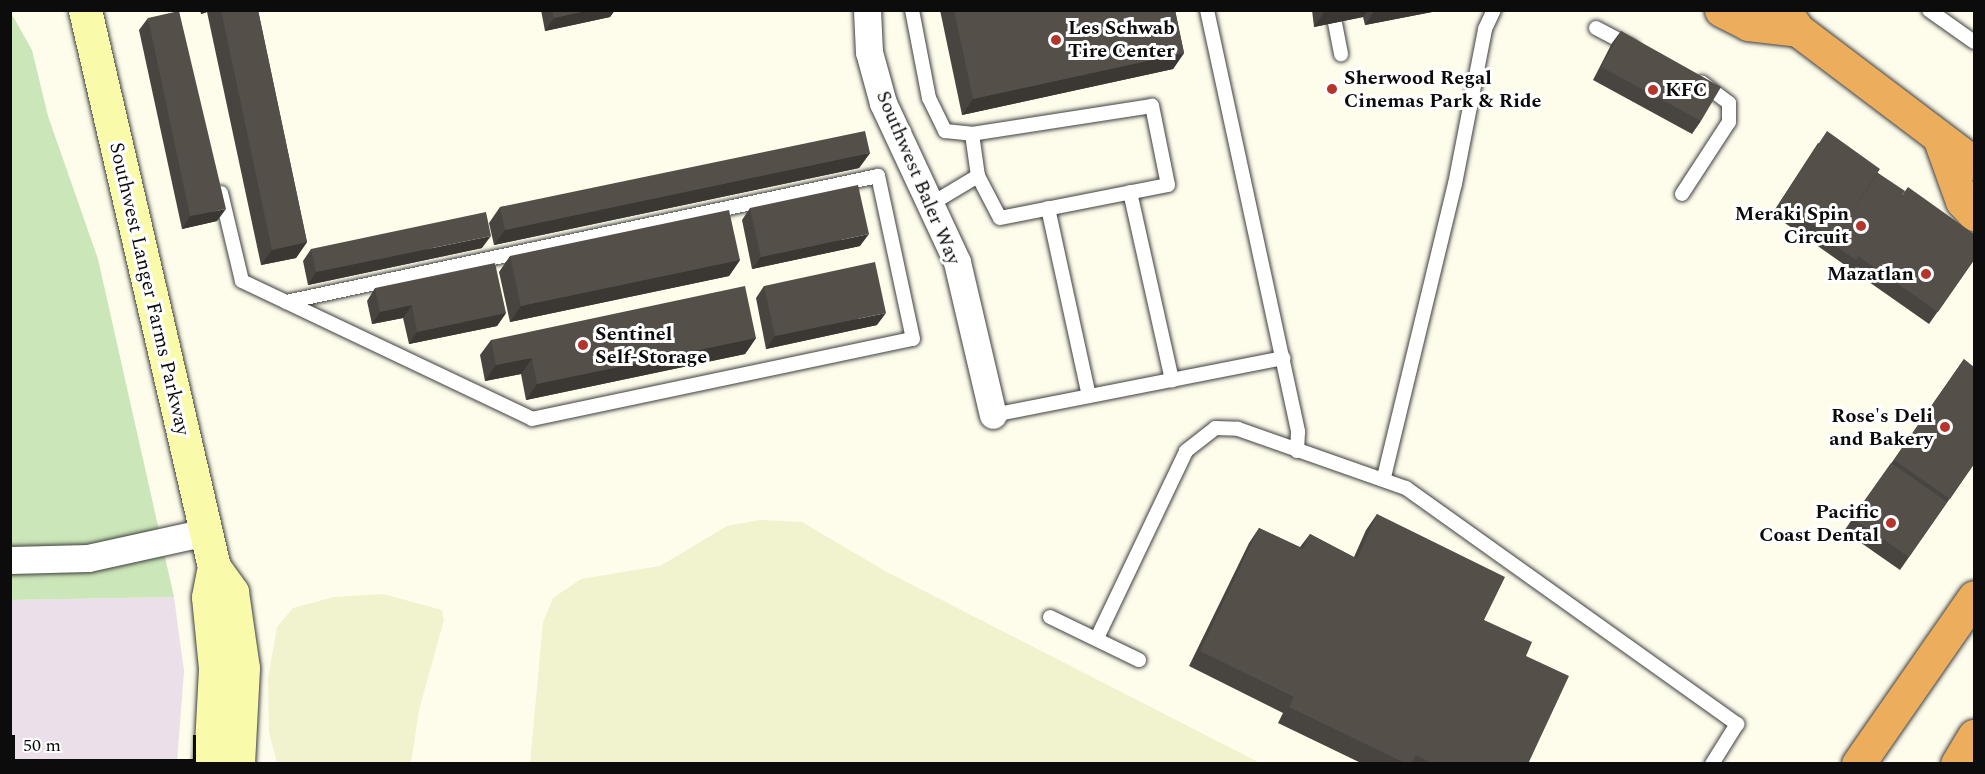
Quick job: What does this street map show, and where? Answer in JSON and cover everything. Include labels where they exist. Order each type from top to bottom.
[{"type":"highway","points":[[1721,10],[1748,24],[1791,20],[1940,140],[1974,163]]},
{"type":"highway","points":[[1940,140],[1962,201],[1974,214]]},
{"type":"highway","points":[[1858,764],[1974,597]]},
{"type":"highway","points":[[1957,764],[1974,736]]},
{"type":"street","name":"Southwest Langer Farms Parkway","points":[[85,10],[214,567],[232,592],[242,650],[238,764]]},
{"type":"street","name":"Southwest Baler Way","points":[[867,10],[869,52],[883,103],[957,262],[993,414]]},
{"type":"street","points":[[10,560],[88,558],[206,532]]},
{"type":"street","name":"Southwest Langer Farms Parkway","points":[[210,764],[215,668],[208,597],[214,567]]},
{"type":"lane","points":[[912,10],[929,98],[945,131],[972,134],[1152,106],[1168,185],[1000,218],[978,176],[972,134]]},
{"type":"lane","points":[[1207,10],[1283,358],[1297,450]]},
{"type":"lane","points":[[1384,477],[1455,184],[1485,29],[1494,10]]},
{"type":"lane","points":[[1929,10],[1974,42]]},
{"type":"lane","points":[[1335,22],[1341,54]]},
{"type":"lane","points":[[1596,28],[1648,55]]},
{"type":"lane","points":[[1682,194],[1731,112],[1720,93],[1689,77]]},
{"type":"lane","points":[[218,180],[242,280],[286,302],[531,419],[913,339],[878,176],[286,302]]},
{"type":"lane","points":[[931,204],[978,176]]},
{"type":"lane","points":[[1130,192],[1172,380]]},
{"type":"lane","points":[[1048,208],[1089,396]]},
{"type":"lane","points":[[993,414],[1283,358]]},
{"type":"lane","points":[[1097,638],[1198,437],[1215,428],[1238,429],[1384,477],[1406,488],[1737,724],[1712,764]]},
{"type":"lane","points":[[1050,617],[1139,660]]},
{"type":"shaded area","points":[[174,597],[184,671],[177,763],[11,763],[10,600]]},
{"type":"green space","points":[[10,11],[32,50],[48,116],[98,259],[174,597],[11,600]]},
{"type":"green space","points":[[760,520],[802,522],[885,571],[1260,763],[530,763],[543,622],[553,598],[581,579],[660,566],[727,526]]},
{"type":"green space","points":[[383,594],[442,610],[444,620],[419,710],[411,763],[277,763],[269,732],[268,679],[277,627],[293,608],[334,597]]},
{"type":"building","points":[[221,10],[258,10],[307,242],[272,250]]},
{"type":"building","points":[[552,10],[591,10],[554,18]]},
{"type":"building","name":"Les Schwab Tire Center","points":[[954,10],[1175,10],[1184,53],[973,99]]},
{"type":"building","points":[[179,11],[226,209],[190,216],[148,18]]},
{"type":"building","name":"KFC","points":[[1621,31],[1721,87],[1701,121],[1601,67]]},
{"type":"building","points":[[865,131],[870,153],[505,230],[500,207]]},
{"type":"building","points":[[1827,131],[1880,169],[1834,239],[1780,202]]},
{"type":"building","name":"Meraki Spin Circuit","points":[[1878,173],[1905,191],[1856,260],[1831,243]]},
{"type":"building","points":[[858,185],[869,234],[761,257],[750,208]]},
{"type":"building","points":[[1908,187],[1974,234],[1974,260],[1938,312],[1858,256]]},
{"type":"building","points":[[729,210],[740,260],[521,306],[510,256]]},
{"type":"building","points":[[486,212],[491,236],[316,272],[311,249]]},
{"type":"building","points":[[875,262],[886,313],[775,336],[764,286]]},
{"type":"building","points":[[495,263],[506,313],[417,332],[412,305],[380,312],[375,288]]},
{"type":"building","points":[[745,286],[756,338],[537,384],[532,358],[496,365],[491,340]]},
{"type":"building","name":"Rose's Deli and Bakery","points":[[1964,359],[1974,367],[1974,464],[1950,499],[1894,460]]},
{"type":"building","name":"Pacific Coast Dental","points":[[1891,463],[1947,502],[1909,557],[1852,518]]},
{"type":"building","points":[[1377,514],[1505,577],[1484,620],[1532,642],[1526,656],[1569,676],[1528,764],[1434,764],[1416,755],[1411,764],[1407,764],[1289,707],[1294,697],[1200,651],[1259,528],[1303,549],[1310,534],[1357,559]]},
{"type":"place","name":"Les Schwab Tire Center","points":[[1056,40]]},
{"type":"place","name":"Sherwood Regal Cinemas Park & Ride","points":[[1332,89]]},
{"type":"place","name":"KFC","points":[[1653,90]]},
{"type":"place","name":"Meraki Spin Circuit","points":[[1861,226]]},
{"type":"place","name":"Mazatlan","points":[[1926,274]]},
{"type":"place","name":"Sentinel Self-Storage","points":[[583,345]]},
{"type":"place","name":"Rose's Deli and Bakery","points":[[1945,427]]},
{"type":"place","name":"Pacific Coast Dental","points":[[1891,523]]}]
